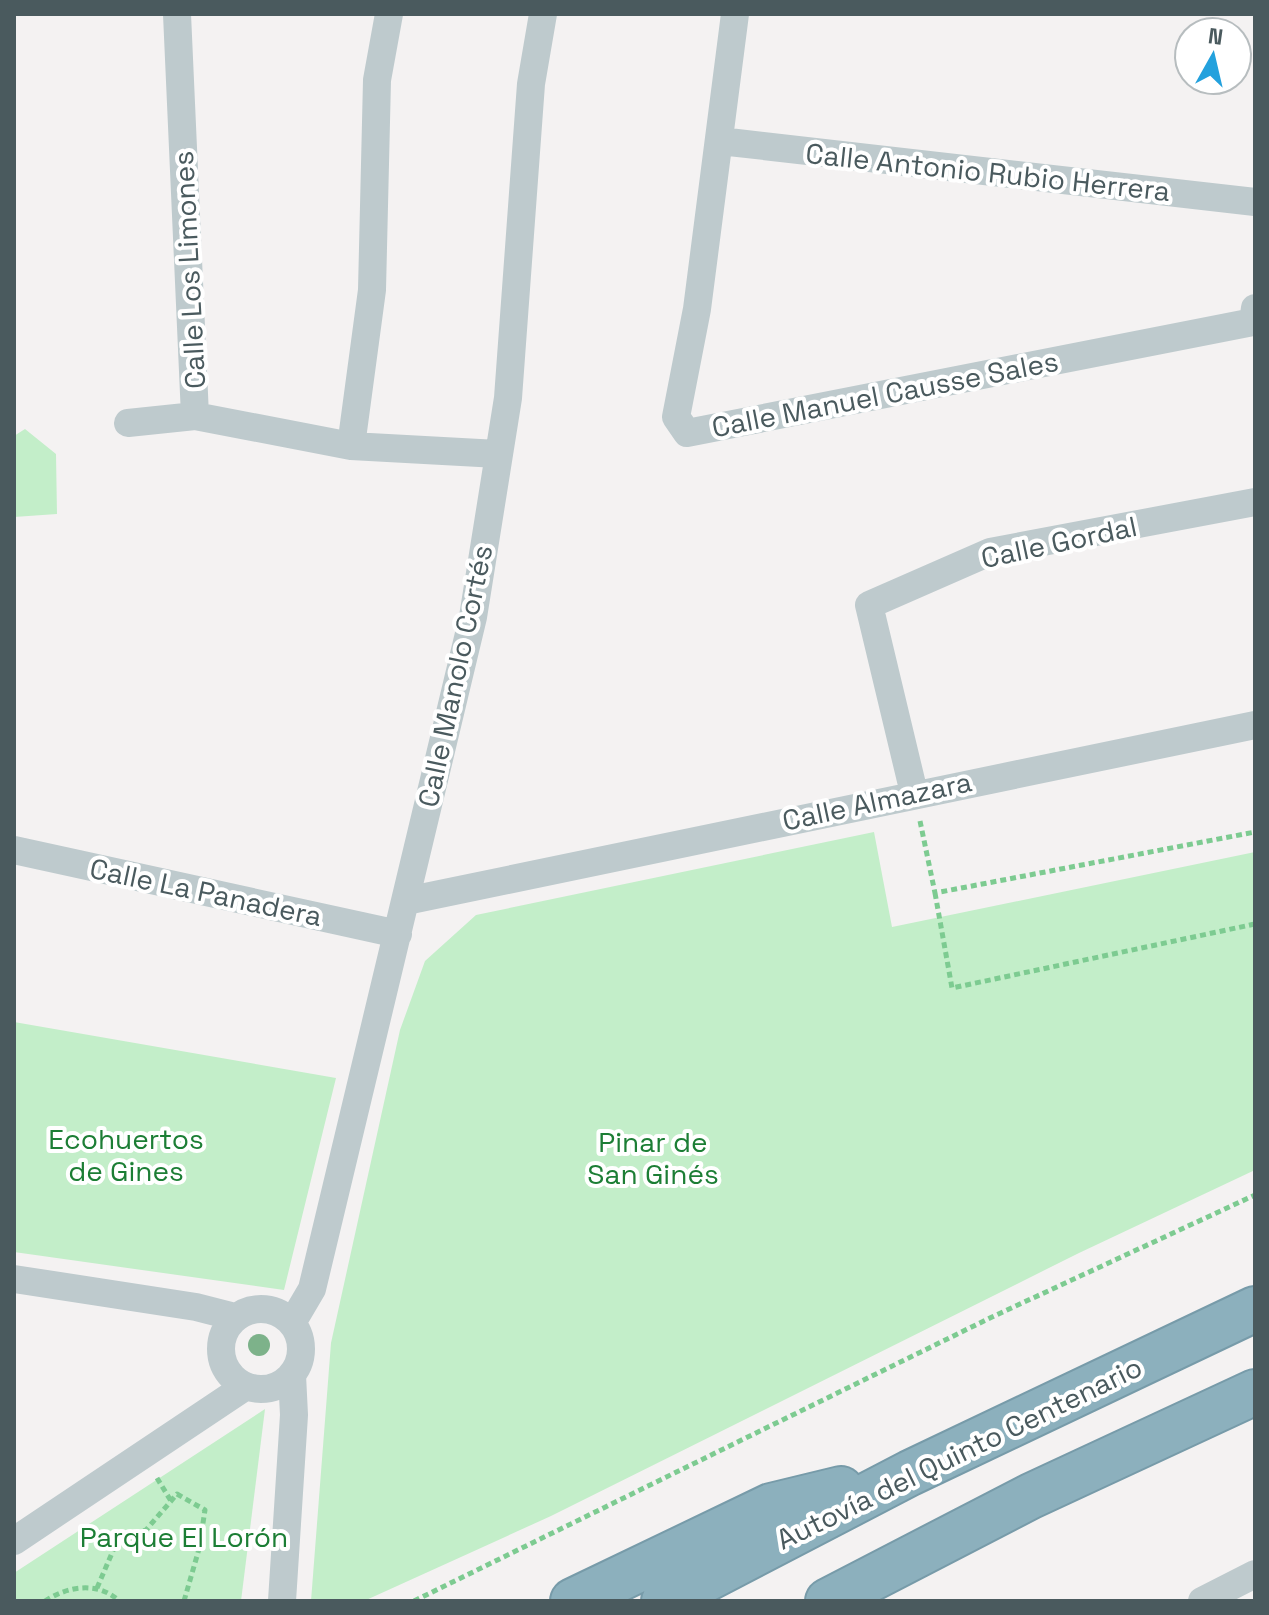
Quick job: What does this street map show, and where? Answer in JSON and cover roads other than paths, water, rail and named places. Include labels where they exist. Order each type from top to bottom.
[{"type":"highway","name":"Autovía del Quinto Centenario","points":[[664,1601],[910,1473],[1255,1309]]},
{"type":"highway","points":[[828,1601],[1031,1496],[1255,1392]]},
{"type":"highway","points":[[573,1601],[771,1506],[910,1473]]},
{"type":"street","name":"Calle Los Limones","points":[[177,14],[195,416],[351,446],[498,454]]},
{"type":"street","points":[[351,446],[372,290],[377,80],[389,14]]},
{"type":"street","name":"Calle Manolo Cortés","points":[[292,1323],[312,1289],[473,617],[508,398],[531,84],[543,14]]},
{"type":"street","name":"Calle Manuel Causse Sales","points":[[735,14],[697,309],[676,417],[687,433],[1253,322],[1255,308]]},
{"type":"street","name":"Calle Antonio Rubio Herrera","points":[[720,141],[1255,202]]},
{"type":"street","points":[[128,423],[195,416]]},
{"type":"street","name":"Calle Gordal","points":[[914,793],[869,605],[990,552],[1255,502]]},
{"type":"street","name":"Calle Almazara","points":[[406,901],[914,793],[1255,725]]},
{"type":"street","name":"Calle La Panadera","points":[[14,850],[398,934]]},
{"type":"street","points":[[14,1279],[196,1307],[235,1317]]},
{"type":"street","points":[[282,1601],[294,1415],[292,1375],[301,1354],[298,1332],[292,1323],[271,1309],[246,1311],[235,1317],[221,1341],[221,1355],[234,1379],[246,1386],[271,1388],[292,1375]]},
{"type":"street","points":[[14,1541],[246,1386]]},
{"type":"street","points":[[1202,1601],[1255,1574]]},
{"type":"park label","name":"Ecohuertos de Gines","points":[[126,1155]]},
{"type":"park label","name":"Pinar de San Ginés","points":[[653,1158]]},
{"type":"park label","name":"Parque El Lorón","points":[[184,1537]]}]
